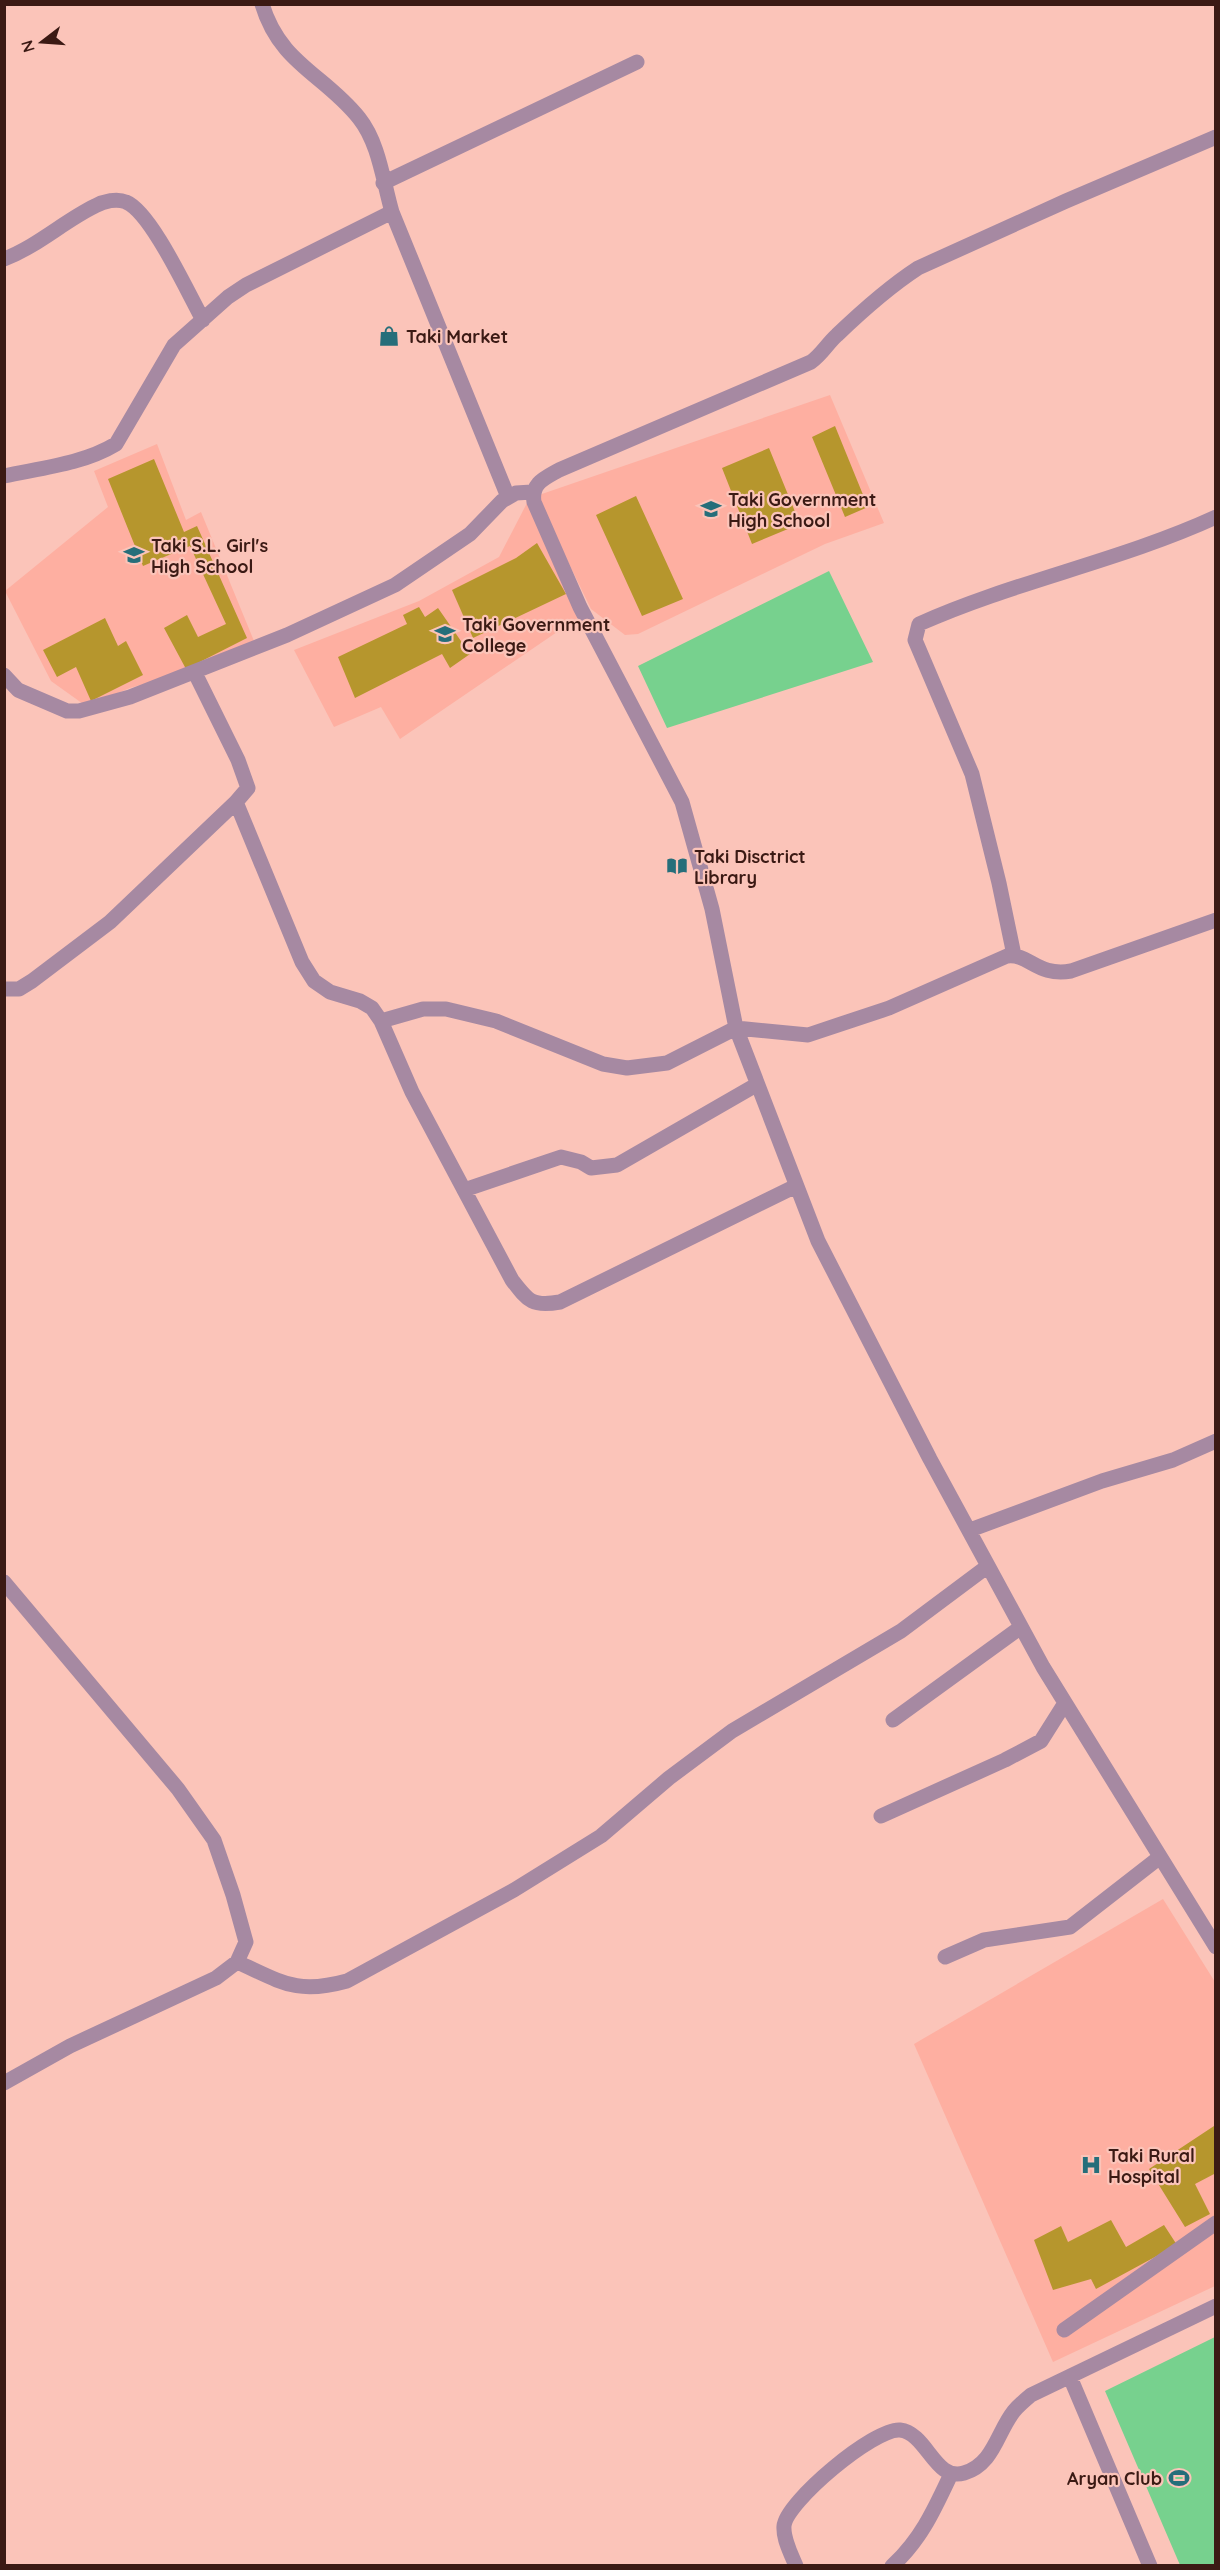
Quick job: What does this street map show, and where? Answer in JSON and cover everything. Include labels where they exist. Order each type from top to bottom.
[{"type":"street","points":[[262,4],[267,20],[285,51],[357,116],[369,132],[392,212],[508,497]]},
{"type":"street","points":[[383,183],[637,62]]},
{"type":"street","points":[[1215,137],[918,268],[896,282],[834,337],[823,353],[811,362],[559,470],[536,485],[532,492],[534,502],[580,607],[682,802],[712,909],[736,1028],[756,1085],[818,1241],[930,1459],[1021,1627],[1215,1947]]},
{"type":"street","points":[[4,259],[36,244],[96,205],[112,200],[124,200],[136,207],[159,240],[203,320]]},
{"type":"street","points":[[4,476],[102,453],[116,444],[159,367],[174,345],[203,320],[246,285],[392,212]]},
{"type":"street","points":[[7,683],[59,709],[79,711],[130,697],[195,673],[395,585],[470,534],[508,497],[532,492]]},
{"type":"street","points":[[1014,955],[972,774],[915,640],[919,624],[1007,591],[1140,549],[1215,517]]},
{"type":"street","points":[[4,989],[11,991],[32,981],[110,922],[248,788],[195,673]]},
{"type":"street","points":[[236,802],[302,962],[314,981],[330,992],[372,1008],[381,1021],[412,1092],[512,1280],[527,1300],[542,1305],[560,1302],[796,1186]]},
{"type":"street","points":[[381,1021],[423,1009],[446,1009],[496,1022],[603,1064],[627,1068],[667,1063],[736,1028],[808,1035],[889,1008],[1007,956],[1014,955],[1048,972],[1071,972],[1215,920]]},
{"type":"street","points":[[464,1190],[561,1157],[581,1162],[591,1168],[617,1165],[756,1085]]},
{"type":"street","points":[[970,1530],[1102,1481],[1173,1460],[1215,1441]]},
{"type":"street","points":[[237,1962],[292,1987],[320,1989],[347,1981],[514,1890],[601,1836],[669,1778],[732,1731],[901,1631],[988,1566]]},
{"type":"street","points":[[4,1582],[178,1789],[214,1840],[246,1942],[237,1962],[216,1978],[70,2046],[4,2083]]},
{"type":"street","points":[[893,1720],[1021,1627]]},
{"type":"street","points":[[881,1816],[1005,1760],[1041,1741],[1065,1703]]},
{"type":"street","points":[[945,1957],[984,1940],[1070,1927],[1160,1857]]},
{"type":"street","points":[[1064,2330],[1215,2223]]},
{"type":"street","points":[[796,2565],[785,2535],[784,2526],[788,2513],[839,2462],[874,2438],[890,2431],[901,2430],[913,2435],[943,2469],[951,2474],[962,2474],[978,2467],[987,2458],[1014,2411],[1031,2395],[1215,2306]]},
{"type":"street","points":[[1070,2376],[1150,2565]]},
{"type":"street","points":[[892,2565],[914,2544],[928,2524],[951,2474]]},
{"type":"shaded area","name":"Taki Government High School","points":[[830,395],[884,523],[825,544],[638,634],[625,635],[591,609],[536,496]]},
{"type":"shaded area","name":"Taki S.L. Girl's High School","points":[[157,444],[186,520],[201,512],[254,641],[192,670],[130,688],[86,706],[51,681],[5,591],[108,507],[94,471]]},
{"type":"shaded area","name":"Taki Government College","points":[[527,503],[579,617],[400,739],[381,707],[334,727],[294,650],[419,601],[499,557]]},
{"type":"shaded area","name":"Taki Rural Hospital","points":[[1163,1899],[1215,1982],[1215,2286],[1053,2362],[914,2044]]},
{"type":"green space","points":[[829,571],[873,662],[667,728],[638,666]]},
{"type":"green space","name":"Aryan Club","points":[[1215,2337],[1215,2565],[1180,2565],[1105,2391]]},
{"type":"building","points":[[835,426],[868,507],[845,517],[812,437]]},
{"type":"building","points":[[769,448],[800,524],[752,544],[722,468]]},
{"type":"building","points":[[154,459],[184,532],[197,526],[247,638],[186,669],[164,628],[187,615],[198,637],[226,624],[190,546],[143,566],[108,479]]},
{"type":"building","points":[[636,496],[683,599],[642,616],[596,515]]},
{"type":"building","points":[[537,543],[566,594],[473,638],[452,590],[516,558]]},
{"type":"building","points":[[419,607],[425,617],[438,608],[470,654],[450,668],[442,654],[355,698],[338,657],[407,624],[403,615]]},
{"type":"building","points":[[105,618],[118,646],[126,641],[143,675],[91,701],[76,667],[57,677],[43,650]]},
{"type":"building","points":[[1214,2126],[1216,2173],[1195,2184],[1210,2214],[1185,2227],[1149,2169]]},
{"type":"building","points":[[1111,2220],[1126,2247],[1164,2225],[1177,2245],[1096,2289],[1091,2279],[1053,2290],[1034,2240],[1061,2226],[1068,2242]]},
{"type":"place","name":"Taki Market","points":[[389,336]]},
{"type":"place","name":"Taki Government High School","points":[[711,509]]},
{"type":"place","name":"Taki S.L. Girl's High School","points":[[134,555]]},
{"type":"place","name":"Taki Government College","points":[[445,634]]},
{"type":"place","name":"Taki Disctrict Library","points":[[677,866]]},
{"type":"place","name":"Taki Rural Hospital","points":[[1091,2165]]},
{"type":"place","name":"Aryan Club","points":[[1179,2478]]}]
